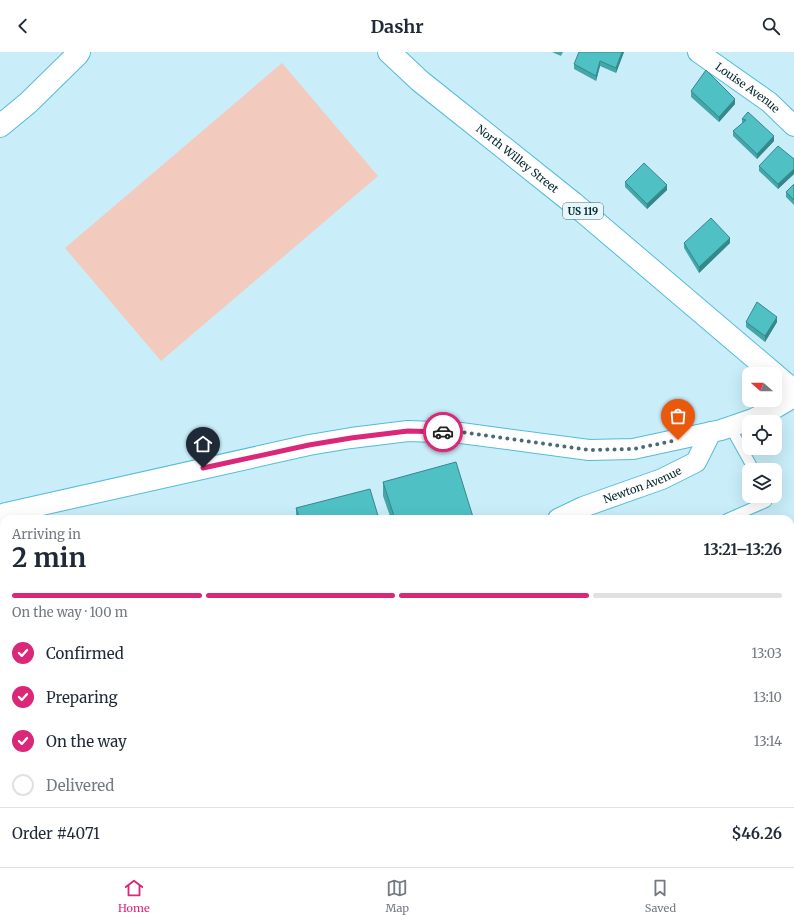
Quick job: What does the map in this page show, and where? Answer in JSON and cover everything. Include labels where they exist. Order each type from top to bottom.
[{"type":"main road","points":[[0,126],[28,103],[79,52]]},
{"type":"main road","name":"North Willey Street","points":[[389,52],[420,81],[573,203],[765,367]]},
{"type":"main road","name":"North Willey Street","points":[[782,381],[794,391]]},
{"type":"street","name":"Louise Avenue","points":[[698,52],[769,102],[794,126]]},
{"type":"street","points":[[0,514],[309,445],[408,431],[461,432],[589,450],[633,449],[730,427],[753,419],[794,397]]},
{"type":"street","name":"Newton Avenue","points":[[566,515],[583,507],[662,479],[696,462],[711,432]]},
{"type":"lane","points":[[730,427],[750,463]]},
{"type":"lane","points":[[736,515],[764,503]]},
{"type":"shaded area","points":[[282,63],[378,176],[161,361],[65,248]]},
{"type":"building","points":[[579,52],[622,52],[616,68],[600,61],[596,76],[574,64]]},
{"type":"building","points":[[706,70],[735,99],[719,117],[691,91]]},
{"type":"building","points":[[748,112],[774,136],[757,154],[733,131],[746,120],[742,119]]},
{"type":"building","points":[[778,146],[794,159],[794,169],[778,184],[759,166]]},
{"type":"building","points":[[644,163],[667,185],[647,204],[625,182]]},
{"type":"building","points":[[794,184],[794,200],[786,192]]},
{"type":"building","points":[[711,218],[730,238],[699,267],[684,243]]},
{"type":"building","points":[[757,302],[777,317],[765,336],[746,322]]},
{"type":"building","points":[[456,462],[472,515],[394,515],[383,482]]},
{"type":"building","points":[[370,489],[378,515],[299,515],[296,508]]},
{"type":"way so far","points":[[443,432],[461,432],[589,450],[633,449],[678,440]]},
{"type":"route","points":[[203,468],[309,445],[351,438],[408,431],[443,432]]}]
